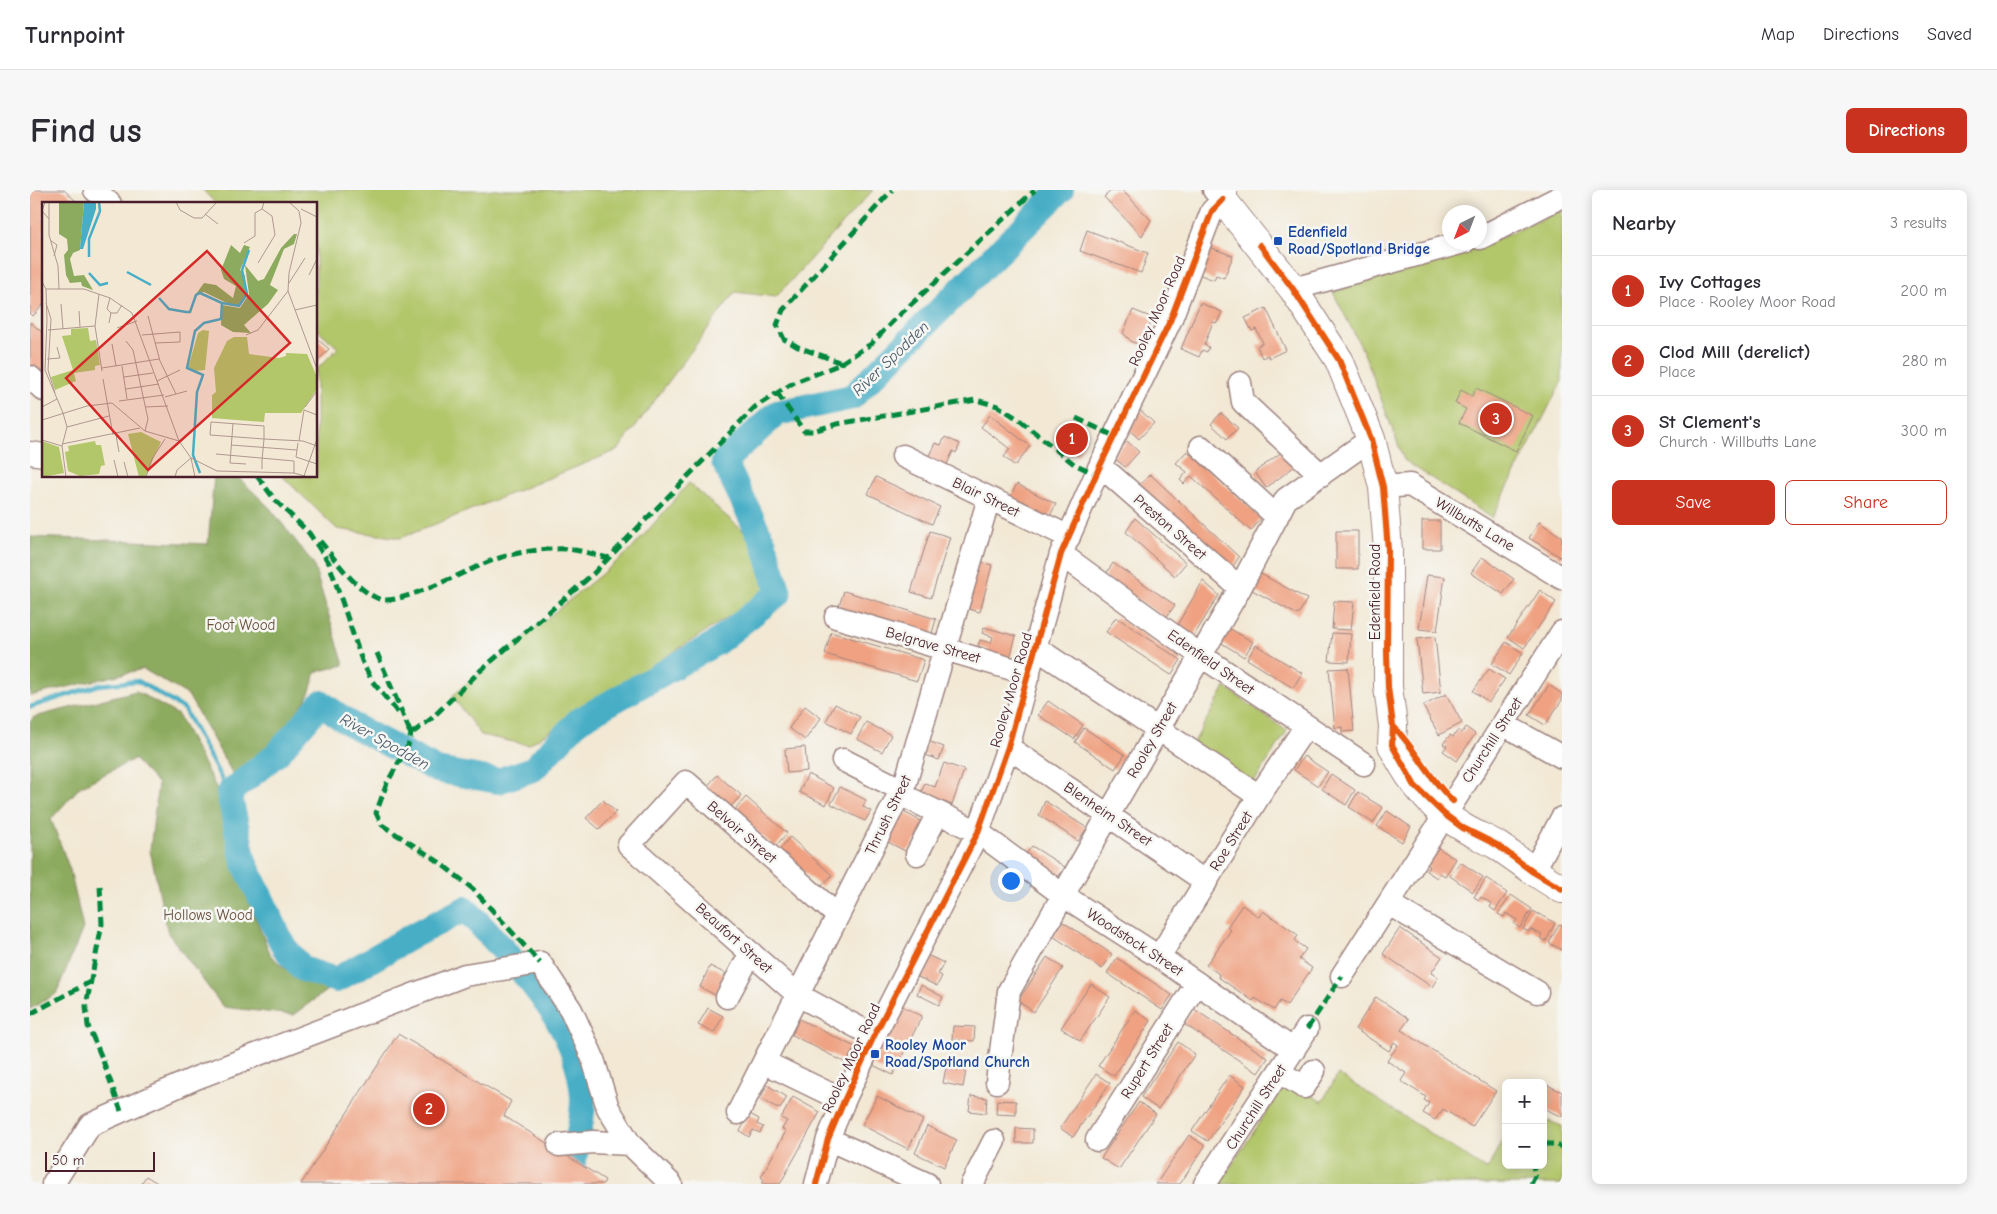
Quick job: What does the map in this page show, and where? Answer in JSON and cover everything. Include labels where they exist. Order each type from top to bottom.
[{"type":"main road","name":"Edenfield Road","points":[[1220,193],[1293,289],[1339,360],[1371,439],[1383,487],[1388,550],[1388,687],[1393,726],[1392,745],[1400,762],[1416,786],[1449,808],[1463,828],[1497,846],[1562,890]]},
{"type":"street","points":[[95,190],[108,202]]},
{"type":"street","name":"Rooley Moor Road","points":[[816,1184],[828,1138],[844,1101],[874,1036],[978,832],[1008,746],[1065,546],[1099,468],[1170,321],[1220,193]]},
{"type":"street","points":[[1487,234],[1562,196]]},
{"type":"street","points":[[1293,289],[1442,248]]},
{"type":"street","points":[[30,377],[42,388]]},
{"type":"street","points":[[1240,383],[1243,402],[1321,475]]},
{"type":"street","name":"Rooley Street","points":[[997,1082],[1010,992],[1109,814],[1240,588],[1286,500],[1371,439]]},
{"type":"street","points":[[1201,447],[1277,517]]},
{"type":"street","name":"Blair Street","points":[[903,456],[989,498],[1065,546]]},
{"type":"street","name":"Preston Street","points":[[1099,468],[1111,475],[1240,588]]},
{"type":"street","name":"Willbutts Lane","points":[[1383,487],[1410,485],[1562,578]]},
{"type":"street","name":"Thrush Street","points":[[738,1113],[906,781],[989,498]]},
{"type":"street","name":"Edenfield Street","points":[[1065,546],[1200,655],[1364,764]]},
{"type":"street","name":"Belgrave Street","points":[[836,617],[1029,674]]},
{"type":"street","name":"Churchill Street","points":[[1342,976],[1561,635]]},
{"type":"street","points":[[1036,648],[1259,796]]},
{"type":"street","points":[[1503,724],[1562,756]]},
{"type":"street","name":"Roe Street","points":[[1159,957],[1259,796],[1306,726]]},
{"type":"street","name":"Blenheim Street","points":[[1008,746],[1206,882]]},
{"type":"street","name":"Woodstock Street","points":[[843,760],[938,813],[978,832],[1064,896],[1159,957],[1294,1050]]},
{"type":"street","name":"Belvoir Street","points":[[651,821],[686,782],[838,916]]},
{"type":"street","points":[[917,854],[938,813]]},
{"type":"street","points":[[1533,872],[1562,818]]},
{"type":"street","name":"Beaufort Street","points":[[651,821],[629,845],[798,994],[874,1036]]},
{"type":"street","points":[[1389,904],[1537,992]]},
{"type":"street","points":[[728,997],[751,953]]},
{"type":"street","points":[[53,1184],[90,1124],[196,1078],[456,978],[540,963],[571,1010],[592,1056],[608,1108],[630,1144],[671,1184]]},
{"type":"street","name":"Rupert Street","points":[[1097,1140],[1197,983]]},
{"type":"street","name":"Churchill Street","points":[[1205,1184],[1307,1029]]},
{"type":"street","points":[[764,1062],[844,1101]]},
{"type":"street","points":[[1279,1072],[1304,1087],[1314,1071]]},
{"type":"street","points":[[828,1138],[926,1184]]},
{"type":"street","points":[[972,1184],[994,1141]]},
{"type":"street","points":[[559,1145],[593,1142],[630,1144]]},
{"type":"green space","points":[[203,190],[873,190],[776,297],[735,292],[618,450],[401,538],[337,529],[284,478],[318,478],[318,368],[338,348],[318,330],[318,202],[214,202]]},
{"type":"green space","points":[[1562,210],[1562,381],[1492,518],[1404,460],[1364,353],[1333,292],[1469,250],[1487,250],[1487,243]]},
{"type":"green space","name":"Foot Wood","points":[[214,478],[238,478],[270,508],[313,563],[344,665],[316,672],[308,697],[281,733],[235,778],[188,695],[143,669],[30,696],[30,537],[208,544]]},
{"type":"green space","points":[[689,483],[751,538],[775,587],[528,745],[481,735],[452,696],[631,550]]},
{"type":"green space","points":[[1225,687],[1287,731],[1253,784],[1193,744]]},
{"type":"green space","name":"Hollows Wood","points":[[136,691],[178,715],[219,793],[232,859],[271,956],[295,977],[330,988],[293,1015],[223,1007],[168,933],[150,850],[158,784],[134,759],[80,787],[51,819],[70,870],[83,928],[56,994],[30,1009],[30,722],[34,717]]},
{"type":"green space","points":[[1338,1074],[1487,1170],[1502,1140],[1502,1169],[1547,1169],[1547,1120],[1562,1126],[1562,1184],[1219,1184],[1288,1080],[1322,1102]]},
{"type":"building","points":[[30,190],[64,190],[77,202],[42,202],[42,306],[33,316],[30,313]]},
{"type":"building","points":[[1112,190],[1122,190],[1151,220],[1142,236],[1104,197]]},
{"type":"building","points":[[1087,230],[1148,253],[1141,273],[1080,251]]},
{"type":"building","points":[[1209,247],[1233,256],[1224,278],[1216,275],[1214,280],[1198,274]]},
{"type":"building","points":[[1200,303],[1222,312],[1217,323],[1213,322],[1204,345],[1209,347],[1207,352],[1202,350],[1199,357],[1181,349]]},
{"type":"building","points":[[1266,308],[1286,350],[1269,358],[1268,355],[1262,358],[1257,346],[1263,343],[1256,329],[1252,331],[1245,318]]},
{"type":"building","points":[[1133,310],[1153,318],[1141,345],[1132,342],[1123,333]]},
{"type":"building","points":[[30,322],[42,332],[42,379],[30,369]]},
{"type":"building","points":[[318,340],[329,349],[318,361]]},
{"type":"building","points":[[1476,388],[1533,416],[1516,451],[1459,423],[1466,409],[1455,403],[1461,390],[1472,396]]},
{"type":"building","points":[[1137,407],[1154,423],[1139,439],[1122,423]]},
{"type":"building","points":[[1221,413],[1238,428],[1227,439],[1211,424]]},
{"type":"building","points":[[990,415],[1030,446],[1015,466],[1004,457],[1010,449],[981,427]]},
{"type":"building","points":[[1067,423],[1088,435],[1078,455],[1056,443]]},
{"type":"building","points":[[945,437],[960,444],[956,453],[953,451],[944,471],[926,462],[935,443],[941,445]]},
{"type":"building","points":[[1127,441],[1139,452],[1125,467],[1113,457]]},
{"type":"building","points":[[1187,451],[1261,518],[1251,531],[1191,476],[1184,484],[1180,480],[1187,472],[1176,463]]},
{"type":"building","points":[[1283,451],[1295,466],[1266,488],[1255,472]]},
{"type":"building","points":[[1150,474],[1239,557],[1230,571],[1139,486]]},
{"type":"building","points":[[876,477],[940,507],[932,524],[868,494]]},
{"type":"building","points":[[1017,484],[1056,504],[1048,520],[1008,500]]},
{"type":"building","points":[[1135,518],[1186,563],[1175,576],[1126,532]]},
{"type":"building","points":[[1422,521],[1440,521],[1440,549],[1422,549]]},
{"type":"building","points":[[1539,522],[1562,537],[1562,558],[1529,538]]},
{"type":"building","points":[[930,531],[950,537],[931,598],[911,592]]},
{"type":"building","points":[[1336,531],[1358,531],[1358,569],[1336,569]]},
{"type":"building","points":[[1482,557],[1514,579],[1503,594],[1471,573]]},
{"type":"building","points":[[977,561],[992,565],[980,612],[964,608]]},
{"type":"building","points":[[1113,563],[1175,605],[1166,618],[1104,577]]},
{"type":"building","points":[[1261,574],[1307,599],[1298,615],[1252,590]]},
{"type":"building","points":[[1427,575],[1445,577],[1437,631],[1419,629]]},
{"type":"building","points":[[1203,581],[1219,595],[1193,637],[1176,627]]},
{"type":"building","points":[[1540,590],[1556,602],[1524,648],[1508,637]]},
{"type":"building","points":[[844,591],[936,619],[931,637],[838,609]]},
{"type":"building","points":[[1334,601],[1354,602],[1351,630],[1332,629]]},
{"type":"building","points":[[1116,617],[1181,660],[1171,675],[1106,632]]},
{"type":"building","points":[[984,627],[1016,636],[1009,662],[987,656],[989,650],[978,646],[980,640],[991,643],[993,637],[982,633]]},
{"type":"building","points":[[1229,628],[1253,642],[1244,657],[1220,642]]},
{"type":"building","points":[[831,632],[924,660],[917,681],[825,654]]},
{"type":"building","points":[[1332,633],[1351,634],[1349,662],[1329,661]]},
{"type":"building","points":[[1435,637],[1441,692],[1423,694],[1417,639]]},
{"type":"building","points":[[1506,642],[1523,653],[1509,675],[1492,664]]},
{"type":"building","points":[[1256,645],[1302,673],[1293,688],[1247,659]]},
{"type":"building","points":[[1348,668],[1354,731],[1342,732],[1342,727],[1335,728],[1329,669]]},
{"type":"building","points":[[1489,669],[1505,679],[1489,702],[1473,691]]},
{"type":"building","points":[[1549,685],[1562,694],[1562,700],[1545,725],[1529,715]]},
{"type":"building","points":[[1446,694],[1462,723],[1439,735],[1423,706]]},
{"type":"building","points":[[1048,701],[1083,725],[1074,739],[1038,715]]},
{"type":"building","points":[[835,704],[860,717],[851,734],[826,721]]},
{"type":"building","points":[[805,706],[821,718],[805,740],[789,728]]},
{"type":"building","points":[[866,722],[891,735],[882,752],[857,739]]},
{"type":"building","points":[[1466,727],[1475,734],[1457,761],[1443,751],[1447,746],[1443,744],[1450,735],[1453,737],[1458,730],[1462,733]]},
{"type":"building","points":[[1084,728],[1125,755],[1115,769],[1075,742]]},
{"type":"building","points":[[928,741],[944,747],[939,760],[923,754]]},
{"type":"building","points":[[805,747],[807,771],[787,773],[785,749]]},
{"type":"building","points":[[1304,756],[1328,772],[1318,786],[1294,770]]},
{"type":"building","points":[[944,763],[964,770],[952,805],[921,793],[925,783],[935,787]]},
{"type":"building","points":[[808,774],[834,788],[826,805],[799,792]]},
{"type":"building","points":[[1331,774],[1355,790],[1346,805],[1322,789]]},
{"type":"building","points":[[717,775],[741,795],[729,809],[706,788]]},
{"type":"building","points":[[840,787],[866,800],[863,807],[871,811],[865,821],[831,804]]},
{"type":"building","points":[[1358,792],[1383,808],[1373,823],[1349,807]]},
{"type":"building","points":[[746,797],[787,833],[775,847],[734,811]]},
{"type":"building","points":[[603,800],[616,812],[599,829],[586,818]]},
{"type":"building","points":[[1045,801],[1087,828],[1078,841],[1039,815]]},
{"type":"building","points":[[902,811],[928,825],[907,852],[886,841]]},
{"type":"building","points":[[1387,811],[1411,827],[1402,842],[1377,826]]},
{"type":"building","points":[[790,837],[832,875],[821,887],[779,850]]},
{"type":"building","points":[[1032,846],[1065,867],[1056,880],[1023,859]]},
{"type":"building","points":[[1435,846],[1456,859],[1445,876],[1440,873],[1437,878],[1426,871],[1430,866],[1425,863]]},
{"type":"building","points":[[1460,862],[1483,877],[1473,892],[1450,876]]},
{"type":"building","points":[[1486,878],[1507,893],[1495,911],[1490,907],[1492,904],[1481,897],[1479,900],[1474,897]]},
{"type":"building","points":[[1511,895],[1532,909],[1520,928],[1514,924],[1517,920],[1506,913],[1504,917],[1498,914]]},
{"type":"building","points":[[1242,905],[1259,917],[1263,911],[1298,935],[1295,941],[1306,949],[1299,959],[1312,968],[1287,1005],[1280,1001],[1274,1010],[1255,998],[1253,1001],[1218,977],[1219,974],[1206,965],[1231,930],[1227,927]]},
{"type":"building","points":[[1533,911],[1555,923],[1546,941],[1540,938],[1542,935],[1530,929],[1529,932],[1523,929]]},
{"type":"building","points":[[1063,922],[1112,954],[1102,969],[1053,936]]},
{"type":"building","points":[[1559,924],[1562,925],[1562,950],[1549,943]]},
{"type":"building","points":[[1400,928],[1442,957],[1431,973],[1438,977],[1432,987],[1383,954]]},
{"type":"building","points":[[927,955],[944,963],[938,974],[942,976],[937,986],[916,976]]},
{"type":"building","points":[[1047,957],[1063,968],[1034,1012],[1018,1001]]},
{"type":"building","points":[[1117,958],[1172,995],[1162,1010],[1107,973]]},
{"type":"building","points":[[710,966],[726,974],[715,995],[700,987]]},
{"type":"building","points":[[1091,984],[1110,997],[1080,1041],[1061,1028]]},
{"type":"building","points":[[921,985],[943,997],[939,1005],[917,994]]},
{"type":"building","points":[[1376,997],[1409,1019],[1401,1030],[1496,1091],[1472,1127],[1443,1109],[1435,1120],[1423,1113],[1429,1103],[1424,1100],[1426,1097],[1401,1081],[1406,1073],[1387,1061],[1398,1045],[1394,1042],[1389,1051],[1355,1029]]},
{"type":"building","points":[[902,1006],[922,1016],[893,1075],[873,1065]]},
{"type":"building","points":[[708,1008],[723,1016],[714,1033],[698,1025]]},
{"type":"building","points":[[1194,1009],[1268,1058],[1258,1073],[1184,1024]]},
{"type":"building","points":[[1135,1010],[1151,1021],[1114,1076],[1098,1066]]},
{"type":"building","points":[[799,1019],[855,1047],[846,1063],[792,1035]]},
{"type":"building","points":[[953,1026],[975,1027],[974,1041],[952,1040]]},
{"type":"building","points":[[398,1034],[511,1101],[504,1116],[605,1180],[603,1184],[301,1184]]},
{"type":"building","points":[[1178,1042],[1195,1054],[1158,1109],[1141,1097]]},
{"type":"building","points":[[946,1067],[966,1071],[963,1087],[943,1083]]},
{"type":"building","points":[[1096,1074],[1110,1083],[1073,1137],[1060,1128]]},
{"type":"building","points":[[1229,1075],[1245,1086],[1208,1141],[1192,1131]]},
{"type":"building","points":[[767,1085],[787,1097],[780,1109],[760,1099]]},
{"type":"building","points":[[1547,1085],[1562,1092],[1562,1117],[1547,1110]]},
{"type":"building","points":[[877,1096],[923,1120],[908,1149],[862,1125]]},
{"type":"building","points":[[971,1096],[987,1098],[986,1113],[969,1111]]},
{"type":"building","points":[[793,1097],[820,1112],[780,1184],[762,1184],[764,1180],[761,1177],[786,1131],[782,1129],[787,1121],[781,1118]]},
{"type":"building","points":[[997,1100],[1016,1101],[1016,1115],[996,1114]]},
{"type":"building","points":[[1139,1102],[1156,1114],[1119,1169],[1101,1158]]},
{"type":"building","points":[[750,1114],[759,1119],[757,1124],[763,1127],[760,1133],[753,1130],[749,1137],[740,1131]]},
{"type":"building","points":[[927,1126],[957,1140],[944,1167],[915,1153]]},
{"type":"building","points":[[1016,1128],[1033,1129],[1033,1143],[1016,1143]]},
{"type":"building","points":[[1189,1135],[1205,1146],[1180,1184],[1156,1184]]},
{"type":"building","points":[[146,1176],[159,1184],[141,1184]]},
{"type":"waterway","name":"River Spodden","points":[[574,1159],[583,1106],[581,1080],[577,1062],[553,1012],[519,968],[479,923],[465,909],[414,935],[336,980],[303,969],[284,947],[244,862],[229,793],[278,753],[321,703],[352,725],[437,770],[498,781],[533,769],[578,721],[716,643],[779,593],[764,544],[724,461],[777,413],[852,397],[1061,190]]},
{"type":"waterway","points":[[30,707],[99,685],[138,681],[184,709],[229,793]]},
{"type":"marked path","points":[[842,363],[798,347],[784,339],[777,325],[783,310],[892,190]]},
{"type":"marked path","points":[[377,653],[411,734],[431,719],[480,671],[593,574],[755,407],[793,383],[838,365],[871,344],[895,319],[1035,190]]},
{"type":"marked path","points":[[777,393],[804,431],[813,431],[837,424],[976,400],[998,406],[1018,419],[1074,464],[1096,474]]},
{"type":"marked path","points":[[1076,418],[1114,436]]},
{"type":"marked path","points":[[258,478],[275,500],[309,533],[329,563],[362,661],[372,681],[399,714]]},
{"type":"marked path","points":[[320,541],[361,588],[379,599],[389,600],[418,592],[485,563],[522,552],[567,549],[608,558]]},
{"type":"marked path","points":[[408,729],[411,734],[408,746],[387,783],[376,813],[382,825],[439,862],[473,889],[540,963]]},
{"type":"marked path","points":[[100,886],[102,924],[86,1006],[88,1026],[121,1111]]},
{"type":"marked path","points":[[1307,1029],[1342,976]]},
{"type":"marked path","points":[[30,1014],[90,982]]},
{"type":"marked path","points":[[1547,1144],[1555,1144],[1562,1147]]},
{"type":"marked path","points":[[1531,1184],[1535,1176],[1534,1169]]},
{"type":"cycle path","points":[[816,1184],[828,1139],[844,1101],[874,1036],[978,832],[1008,747],[1061,554],[1099,468],[1170,321],[1212,211],[1223,200]]},
{"type":"cycle path","points":[[1260,245],[1293,289],[1339,360],[1371,439],[1383,487],[1388,550],[1387,652],[1388,687],[1393,726],[1392,745],[1415,786],[1444,814],[1463,828],[1497,845],[1533,872],[1562,889]]},
{"type":"cycle path","points":[[1393,726],[1453,801]]},
{"type":"place","name":"Edenfield Road/Spotland Bridge","points":[[1278,241]]},
{"type":"place","name":"St Clement's","points":[[1496,419]]},
{"type":"place","name":"Ivy Cottages","points":[[1072,439]]},
{"type":"place","name":"Rooley Moor Road/Spotland Church","points":[[875,1054]]},
{"type":"place","name":"Clod Mill (derelict)","points":[[429,1109]]}]
